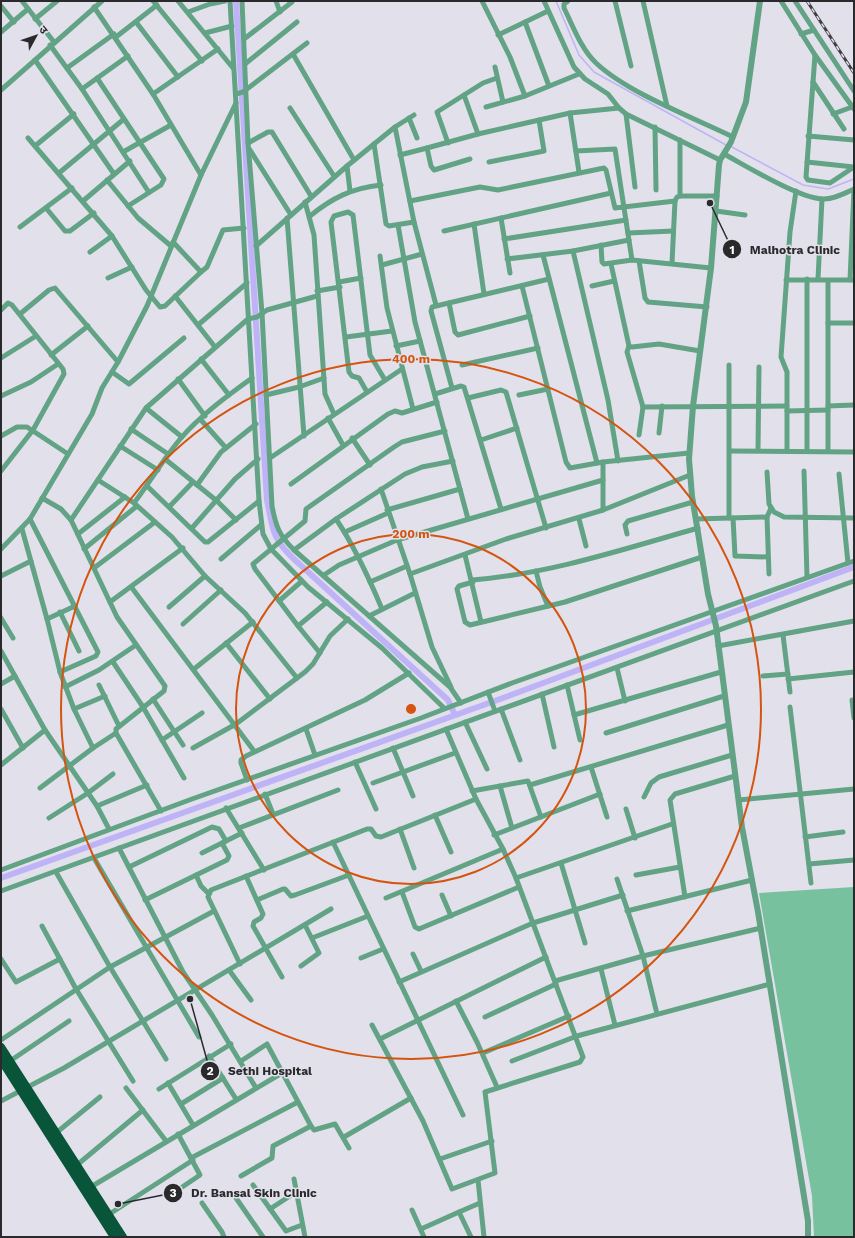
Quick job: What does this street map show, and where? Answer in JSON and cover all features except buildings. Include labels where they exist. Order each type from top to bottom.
[{"type":"highway","points":[[1,1047],[4,1064],[56,1133],[77,1165],[114,1237]]},
{"type":"highway","points":[[24,1089],[88,1188],[122,1237]]},
{"type":"street","points":[[22,1],[82,89],[148,191]]},
{"type":"street","points":[[35,19],[57,1]]},
{"type":"street","points":[[1,89],[102,1]]},
{"type":"street","points":[[178,1],[233,68]]},
{"type":"street","points":[[188,12],[209,2],[225,1]]},
{"type":"street","points":[[230,1],[233,68],[241,92],[249,146],[272,506],[276,522],[282,540],[324,575],[454,692]]},
{"type":"street","points":[[2,547],[22,529],[30,519],[90,418],[99,395],[118,362],[151,297],[201,175],[241,92],[245,64],[242,1]]},
{"type":"street","points":[[276,1],[280,12]]},
{"type":"street","points":[[483,1],[510,57],[525,96]]},
{"type":"street","points":[[544,1],[570,62],[579,74],[608,94],[626,114],[720,160]]},
{"type":"street","points":[[568,1],[564,4],[564,8],[595,63],[633,89],[732,139]]},
{"type":"street","points":[[615,1],[631,66]]},
{"type":"street","points":[[643,1],[667,106]]},
{"type":"street","points":[[760,1],[746,102],[732,139],[720,160],[707,307],[700,351],[689,453],[690,475],[696,519],[716,629],[735,776],[808,1221],[808,1237]]},
{"type":"street","points":[[781,1],[800,34],[853,108],[833,114]]},
{"type":"street","points":[[795,1],[854,91]]},
{"type":"street","points":[[244,39],[292,2]]},
{"type":"street","points":[[67,68],[136,22],[155,3],[202,61]]},
{"type":"street","points":[[1,6],[14,22]]},
{"type":"street","points":[[94,7],[153,94],[201,175]]},
{"type":"street","points":[[1,32],[28,10]]},
{"type":"street","points":[[498,34],[548,10]]},
{"type":"street","points":[[136,22],[178,77]]},
{"type":"street","points":[[245,64],[298,22]]},
{"type":"street","points":[[525,22],[549,86]]},
{"type":"street","points":[[205,33],[232,26]]},
{"type":"street","points":[[800,34],[814,30]]},
{"type":"street","points":[[241,92],[307,43]]},
{"type":"street","points":[[153,94],[218,49]]},
{"type":"street","points":[[293,54],[354,160]]},
{"type":"street","points":[[815,55],[808,136],[807,178],[826,184],[834,182],[854,167]]},
{"type":"street","points":[[82,89],[128,56]]},
{"type":"street","points":[[35,60],[74,114],[114,174]]},
{"type":"street","points":[[495,67],[503,102]]},
{"type":"street","points":[[486,107],[525,96],[579,74]]},
{"type":"street","points":[[97,78],[141,142],[164,179],[161,185],[148,191],[128,206]]},
{"type":"street","points":[[448,143],[437,112],[483,84],[497,78]]},
{"type":"street","points":[[813,82],[844,129]]},
{"type":"street","points":[[464,95],[478,134]]},
{"type":"street","points":[[236,103],[250,319],[259,501],[263,534],[273,548],[302,581],[348,619],[447,707]]},
{"type":"street","points":[[290,108],[334,176]]},
{"type":"street","points":[[400,155],[478,134],[570,113],[619,108]]},
{"type":"street","points":[[570,113],[578,172]]},
{"type":"street","points":[[36,146],[74,114]]},
{"type":"street","points":[[626,114],[635,187]]},
{"type":"street","points":[[256,246],[334,176],[395,127],[414,115]]},
{"type":"street","points":[[59,173],[124,118]]},
{"type":"street","points":[[409,118],[417,138]]},
{"type":"street","points":[[489,162],[544,151],[539,120]]},
{"type":"street","points":[[123,152],[171,124]]},
{"type":"street","points":[[395,127],[414,222],[436,305]]},
{"type":"street","points":[[655,128],[656,190]]},
{"type":"street","points":[[249,146],[268,132],[272,132],[311,196]]},
{"type":"street","points":[[808,136],[854,140]]},
{"type":"street","points":[[28,138],[94,213],[112,236],[151,297],[158,305],[163,307],[207,267],[223,230],[244,228]]},
{"type":"street","points":[[680,140],[680,196]]},
{"type":"street","points":[[374,144],[386,224],[389,226],[414,222]]},
{"type":"street","points":[[249,146],[289,217],[293,302],[304,436]]},
{"type":"street","points":[[427,148],[431,166],[434,170],[470,159]]},
{"type":"street","points":[[576,151],[615,149],[632,260]]},
{"type":"street","points":[[725,152],[770,179],[796,191],[822,199],[831,198],[854,189],[852,280],[786,280]]},
{"type":"street","points":[[83,201],[130,162]]},
{"type":"street","points":[[807,162],[854,167]]},
{"type":"street","points":[[347,166],[350,191]]},
{"type":"street","points":[[410,201],[480,187],[498,190],[578,172],[605,168],[614,207],[617,208],[675,201]]},
{"type":"street","points":[[107,180],[144,223],[172,244],[201,272]]},
{"type":"street","points":[[310,216],[328,202],[350,191],[381,185]]},
{"type":"street","points":[[20,227],[72,188]]},
{"type":"street","points":[[787,451],[787,372],[781,357],[790,232],[796,191]]},
{"type":"street","points":[[444,231],[611,193]]},
{"type":"street","points":[[672,263],[675,201],[677,197],[717,196]]},
{"type":"street","points":[[818,279],[822,199]]},
{"type":"street","points":[[305,202],[314,235],[317,293],[326,398],[334,414]]},
{"type":"street","points":[[46,208],[62,229],[68,232],[94,213]]},
{"type":"street","points":[[716,211],[745,215]]},
{"type":"street","points":[[367,392],[358,377],[352,376],[349,372],[346,337],[330,222],[334,216],[348,212],[353,215],[370,355],[385,380]]},
{"type":"street","points":[[501,218],[510,273]]},
{"type":"street","points":[[504,239],[626,220]]},
{"type":"street","points":[[474,224],[484,294]]},
{"type":"street","points":[[398,225],[412,307],[420,341],[468,520]]},
{"type":"street","points":[[628,234],[673,231]]},
{"type":"street","points":[[90,252],[112,236]]},
{"type":"street","points":[[507,259],[573,251],[629,240]]},
{"type":"street","points":[[601,245],[603,263],[611,264],[632,260],[711,268]]},
{"type":"street","points":[[573,251],[608,400],[618,461]]},
{"type":"street","points":[[382,265],[422,254]]},
{"type":"street","points":[[543,255],[597,463]]},
{"type":"street","points":[[380,256],[392,331],[413,409]]},
{"type":"street","points":[[639,261],[644,298],[648,302],[707,307]]},
{"type":"street","points":[[611,264],[629,346],[627,352],[643,406],[639,435]]},
{"type":"street","points":[[108,278],[132,267]]},
{"type":"street","points":[[71,520],[146,408],[215,347],[250,319],[361,278]]},
{"type":"street","points":[[452,388],[431,311],[432,307],[548,279]]},
{"type":"street","points":[[806,451],[807,279]]},
{"type":"street","points":[[592,286],[614,281]]},
{"type":"street","points":[[828,281],[828,450]]},
{"type":"street","points":[[198,325],[247,282]]},
{"type":"street","points":[[522,286],[568,466],[573,469],[603,462],[689,453]]},
{"type":"street","points":[[20,314],[49,290],[54,288],[118,362]]},
{"type":"street","points":[[175,296],[215,347]]},
{"type":"street","points":[[449,303],[455,332],[458,335],[530,316]]},
{"type":"street","points":[[1,310],[10,304],[20,314],[64,374],[33,430],[1,471]]},
{"type":"street","points":[[828,323],[854,323]]},
{"type":"street","points":[[51,355],[88,326]]},
{"type":"street","points":[[346,337],[392,331]]},
{"type":"street","points":[[1,358],[36,336]]},
{"type":"street","points":[[112,372],[129,384],[184,338]]},
{"type":"street","points":[[396,346],[420,341]]},
{"type":"street","points":[[629,346],[659,344],[700,351]]},
{"type":"street","points":[[462,365],[538,348]]},
{"type":"street","points":[[201,359],[229,395]]},
{"type":"street","points":[[1,396],[31,382],[58,364]]},
{"type":"street","points":[[729,365],[728,405],[731,518],[735,556],[768,557]]},
{"type":"street","points":[[758,450],[759,367]]},
{"type":"street","points":[[270,458],[402,369]]},
{"type":"street","points":[[84,549],[136,505],[146,486],[168,454],[182,437],[229,395],[252,378]]},
{"type":"street","points":[[266,394],[299,387],[324,378]]},
{"type":"street","points":[[178,379],[205,416]]},
{"type":"street","points":[[435,394],[463,386],[481,440],[501,509]]},
{"type":"street","points":[[519,395],[548,389]]},
{"type":"street","points":[[468,398],[505,390],[546,528]]},
{"type":"street","points":[[291,484],[352,438],[392,411],[402,413],[437,402]]},
{"type":"street","points":[[643,406],[758,405],[807,411],[854,406]]},
{"type":"street","points":[[659,433],[662,406]]},
{"type":"street","points":[[146,408],[182,437]]},
{"type":"street","points":[[328,418],[343,445]]},
{"type":"street","points":[[201,420],[226,448]]},
{"type":"street","points":[[170,507],[195,484],[226,448],[256,424]]},
{"type":"street","points":[[1,436],[22,426],[33,430],[68,454]]},
{"type":"street","points":[[481,440],[517,428]]},
{"type":"street","points":[[131,429],[168,454]]},
{"type":"street","points":[[320,653],[253,566],[255,562],[307,520],[304,513],[306,509],[402,442],[445,431]]},
{"type":"street","points":[[352,438],[370,465]]},
{"type":"street","points":[[120,446],[158,470]]},
{"type":"street","points":[[730,451],[828,450],[854,452]]},
{"type":"street","points":[[192,528],[235,479],[258,458]]},
{"type":"street","points":[[165,459],[217,501],[236,520]]},
{"type":"street","points":[[294,550],[336,519],[411,471],[453,461]]},
{"type":"street","points":[[603,462],[603,510]]},
{"type":"street","points":[[804,471],[807,577]]},
{"type":"street","points":[[767,472],[769,504],[771,508],[784,517],[854,518]]},
{"type":"street","points":[[1,870],[314,755],[447,707],[488,695],[851,562],[839,474]]},
{"type":"street","points":[[410,574],[506,539],[579,519],[690,475]]},
{"type":"street","points":[[98,480],[136,505],[183,548],[205,576],[222,590],[253,622],[297,678]]},
{"type":"street","points":[[324,575],[339,565],[397,540],[603,480]]},
{"type":"street","points":[[146,486],[170,507],[205,542],[208,542],[259,501]]},
{"type":"street","points":[[381,489],[397,540],[410,574],[432,647],[454,692],[458,704]]},
{"type":"street","points":[[345,532],[388,512],[460,489]]},
{"type":"street","points":[[78,534],[125,497]]},
{"type":"street","points":[[40,788],[93,748],[116,733],[119,726],[164,691],[165,686],[126,630],[110,602],[71,520],[61,509],[42,498]]},
{"type":"street","points":[[627,534],[625,525],[628,521],[694,502]]},
{"type":"street","points":[[769,574],[767,517],[771,508]]},
{"type":"street","points":[[696,519],[767,517]]},
{"type":"street","points":[[30,519],[98,654],[60,672]]},
{"type":"street","points":[[336,519],[345,532],[358,557],[382,609]]},
{"type":"street","points":[[579,519],[586,546]]},
{"type":"street","points":[[94,568],[155,522]]},
{"type":"street","points":[[221,559],[261,525]]},
{"type":"street","points":[[698,528],[568,564],[473,581],[459,586],[457,589],[465,622],[470,625],[548,606],[702,557]]},
{"type":"street","points":[[22,529],[60,672],[74,709],[93,748]]},
{"type":"street","points":[[110,602],[132,588],[183,548]]},
{"type":"street","points":[[465,555],[473,581],[481,622]]},
{"type":"street","points":[[1,576],[31,561]]},
{"type":"street","points":[[370,582],[407,566]]},
{"type":"street","points":[[536,570],[540,587],[548,606]]},
{"type":"street","points":[[169,606],[205,576]]},
{"type":"street","points":[[279,601],[302,581]]},
{"type":"street","points":[[1,891],[94,858],[226,808],[616,668],[716,629],[854,581]]},
{"type":"street","points":[[132,588],[236,724],[254,751]]},
{"type":"street","points":[[183,624],[222,590]]},
{"type":"street","points":[[369,616],[415,593]]},
{"type":"street","points":[[298,626],[328,602]]},
{"type":"street","points":[[47,619],[75,606]]},
{"type":"street","points":[[60,612],[79,651]]},
{"type":"street","points":[[1,618],[13,638]]},
{"type":"street","points":[[193,748],[236,724],[297,678],[313,664],[330,636],[348,619]]},
{"type":"street","points":[[718,646],[854,621]]},
{"type":"street","points":[[194,669],[253,622]]},
{"type":"street","points":[[783,635],[790,692]]},
{"type":"street","points":[[226,643],[270,699]]},
{"type":"street","points":[[65,687],[112,662],[136,645]]},
{"type":"street","points":[[1,651],[46,730],[97,806],[110,829]]},
{"type":"street","points":[[112,662],[162,740],[184,778]]},
{"type":"street","points":[[616,668],[625,701]]},
{"type":"street","points":[[574,716],[721,672]]},
{"type":"street","points":[[763,676],[854,672]]},
{"type":"street","points":[[247,780],[241,760],[254,751],[306,729],[365,700],[408,673]]},
{"type":"street","points":[[1,684],[15,676]]},
{"type":"street","points":[[99,685],[119,726]]},
{"type":"street","points":[[567,685],[580,740]]},
{"type":"street","points":[[542,694],[554,747]]},
{"type":"street","points":[[488,695],[495,712]]},
{"type":"street","points":[[74,709],[105,696]]},
{"type":"street","points":[[606,733],[724,696]]},
{"type":"street","points":[[153,699],[183,745]]},
{"type":"street","points":[[852,700],[854,718]]},
{"type":"street","points":[[790,707],[811,883]]},
{"type":"street","points":[[1,709],[23,748]]},
{"type":"street","points":[[501,709],[520,760]]},
{"type":"street","points":[[162,740],[202,713]]},
{"type":"street","points":[[465,722],[487,769]]},
{"type":"street","points":[[530,785],[728,725]]},
{"type":"street","points":[[306,729],[314,755]]},
{"type":"street","points":[[372,1025],[411,1098],[452,1189],[495,1173],[492,1141],[484,1096],[488,1090],[580,1062],[583,1057],[577,1036],[532,923],[516,878],[503,849],[494,835],[472,791],[446,729]]},
{"type":"street","points":[[1,765],[46,730]]},
{"type":"street","points":[[116,733],[161,811]]},
{"type":"street","points":[[393,748],[405,771],[413,796]]},
{"type":"street","points":[[373,782],[456,753]]},
{"type":"street","points":[[644,797],[651,783],[659,777],[732,755]]},
{"type":"street","points":[[355,762],[376,809]]},
{"type":"street","points":[[591,767],[606,817]]},
{"type":"street","points":[[50,818],[88,793],[113,774]]},
{"type":"street","points":[[685,897],[672,824],[671,796],[735,776]]},
{"type":"street","points":[[472,791],[527,781],[530,785],[541,817]]},
{"type":"street","points":[[97,806],[147,785]]},
{"type":"street","points":[[500,786],[512,828]]},
{"type":"street","points":[[739,800],[854,789]]},
{"type":"street","points":[[239,828],[338,790]]},
{"type":"street","points":[[265,794],[273,814]]},
{"type":"street","points":[[494,835],[600,794]]},
{"type":"street","points":[[208,893],[211,890],[369,828],[378,837],[400,830],[476,799]]},
{"type":"street","points":[[226,808],[264,870]]},
{"type":"street","points":[[626,809],[635,838]]},
{"type":"street","points":[[435,815],[451,852]]},
{"type":"street","points":[[516,878],[672,824]]},
{"type":"street","points":[[129,867],[212,827],[219,829],[229,859],[145,900]]},
{"type":"street","points":[[400,830],[414,868]]},
{"type":"street","points":[[805,837],[843,832]]},
{"type":"street","points":[[202,853],[242,833]]},
{"type":"street","points":[[333,842],[463,1115]]},
{"type":"street","points":[[119,848],[164,938],[194,990],[231,1044],[256,1088]]},
{"type":"street","points":[[386,898],[503,849]]},
{"type":"street","points":[[94,858],[199,1037]]},
{"type":"street","points":[[809,864],[854,860]]},
{"type":"street","points":[[561,863],[585,943]]},
{"type":"street","points":[[636,875],[680,867]]},
{"type":"street","points":[[56,872],[110,967],[144,1020],[166,1059]]},
{"type":"street","points":[[196,875],[201,886],[208,893],[214,911],[240,964]]},
{"type":"street","points":[[257,900],[283,889],[287,890],[291,896],[295,896],[348,875]]},
{"type":"street","points":[[246,876],[263,916],[252,924],[282,977]]},
{"type":"street","points":[[617,879],[643,956],[657,1014]]},
{"type":"street","points":[[627,911],[752,880]]},
{"type":"street","points":[[402,892],[417,929],[519,887]]},
{"type":"street","points":[[442,895],[451,916]]},
{"type":"street","points":[[399,982],[532,923],[623,895]]},
{"type":"street","points":[[1,1102],[109,1042],[331,909]]},
{"type":"street","points":[[1,1040],[110,967],[214,911]]},
{"type":"street","points":[[312,938],[368,916]]},
{"type":"street","points":[[300,966],[319,953],[305,925]]},
{"type":"street","points":[[42,926],[76,989],[133,1081]]},
{"type":"street","points":[[485,1017],[556,982],[643,956],[761,928]]},
{"type":"street","points":[[360,958],[383,949]]},
{"type":"street","points":[[413,954],[421,971]]},
{"type":"street","points":[[380,1039],[546,957]]},
{"type":"street","points":[[1,959],[16,982],[60,959]]},
{"type":"street","points":[[600,969],[615,1025]]},
{"type":"street","points":[[229,970],[251,1000]]},
{"type":"street","points":[[512,1061],[577,1036],[770,984]]},
{"type":"street","points":[[456,1001],[498,1087]]},
{"type":"street","points":[[482,1053],[569,1016]]},
{"type":"street","points":[[4,1064],[69,1021]]},
{"type":"street","points":[[159,1088],[209,1056],[231,1044]]},
{"type":"street","points":[[241,1061],[267,1044],[314,1130],[335,1124],[344,1137],[349,1148]]},
{"type":"street","points":[[209,1056],[236,1099]]},
{"type":"street","points":[[88,1188],[282,1073]]},
{"type":"street","points":[[181,1104],[222,1078]]},
{"type":"street","points":[[168,1083],[193,1125]]},
{"type":"street","points":[[126,1088],[166,1141]]},
{"type":"street","points":[[56,1133],[100,1097]]},
{"type":"street","points":[[344,1137],[411,1098]]},
{"type":"street","points":[[108,1215],[192,1159],[298,1102]]},
{"type":"street","points":[[77,1165],[143,1110]]},
{"type":"street","points":[[241,1176],[271,1159],[273,1156],[271,1150],[273,1146],[311,1126]]},
{"type":"street","points":[[169,1196],[200,1175],[178,1134]]},
{"type":"street","points":[[440,1160],[492,1141]]},
{"type":"street","points":[[294,1179],[304,1237]]},
{"type":"street","points":[[478,1180],[484,1237]]},
{"type":"street","points":[[253,1185],[286,1231],[302,1225]]},
{"type":"street","points":[[270,1209],[296,1192]]},
{"type":"street","points":[[236,1198],[263,1237]]},
{"type":"street","points":[[202,1203],[224,1237]]},
{"type":"street","points":[[421,1229],[480,1203]]},
{"type":"street","points":[[412,1210],[424,1237]]},
{"type":"street","points":[[459,1212],[471,1237]]},
{"type":"green space","points":[[854,887],[854,1237],[814,1237],[812,1196],[759,893]]},
{"type":"waterway","points":[[236,1],[267,500],[272,527],[278,540],[287,553],[448,700],[455,715]]},
{"type":"waterway","points":[[556,1],[579,55],[594,72],[726,145]]},
{"type":"waterway","points":[[730,146],[803,185],[828,189],[854,179]]},
{"type":"waterway","points":[[1,878],[503,698],[854,567]]},
{"type":"railway","points":[[807,1],[854,73]]},
{"type":"place","name":"Malhotra Clinic","points":[[710,203]]},
{"type":"place","name":"Sethi Hospital","points":[[190,999]]},
{"type":"place","name":"Dr. Bansal Skin Clinic","points":[[118,1204]]}]
